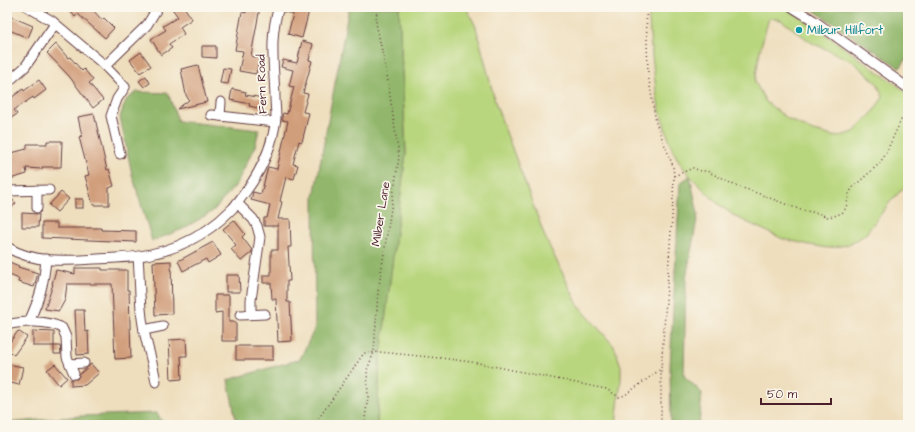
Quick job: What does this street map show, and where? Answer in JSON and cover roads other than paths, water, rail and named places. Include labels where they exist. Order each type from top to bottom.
[{"type":"street","points":[[28,7],[55,24],[105,66],[125,87],[117,99],[111,116],[120,154]]},
{"type":"street","points":[[105,66],[147,25],[158,7]]},
{"type":"street","name":"Fern Road","points":[[7,247],[16,253],[30,258],[62,260],[138,257],[173,249],[213,227],[237,203],[257,175],[269,149],[276,118],[272,55],[273,38],[279,7]]},
{"type":"street","points":[[792,7],[813,20],[908,88]]},
{"type":"street","points":[[7,83],[25,67],[55,24]]},
{"type":"street","points":[[221,102],[216,116],[275,122]]},
{"type":"street","points":[[37,190],[38,208]]},
{"type":"street","points":[[7,191],[49,190]]},
{"type":"street","points":[[237,203],[253,219],[260,237],[251,300],[252,314]]},
{"type":"street","points":[[138,257],[144,330],[147,347],[154,367],[156,382]]},
{"type":"street","points":[[28,322],[38,301],[44,280],[46,259]]},
{"type":"street","points":[[240,315],[265,314]]},
{"type":"street","points":[[7,325],[15,322],[49,323],[62,328],[66,337],[67,357],[74,374]]},
{"type":"street","points":[[144,330],[163,326]]},
{"type":"street","points":[[70,364],[84,363]]},
{"type":"place","name":"Milbur Hillfort","points":[[799,30]]}]
